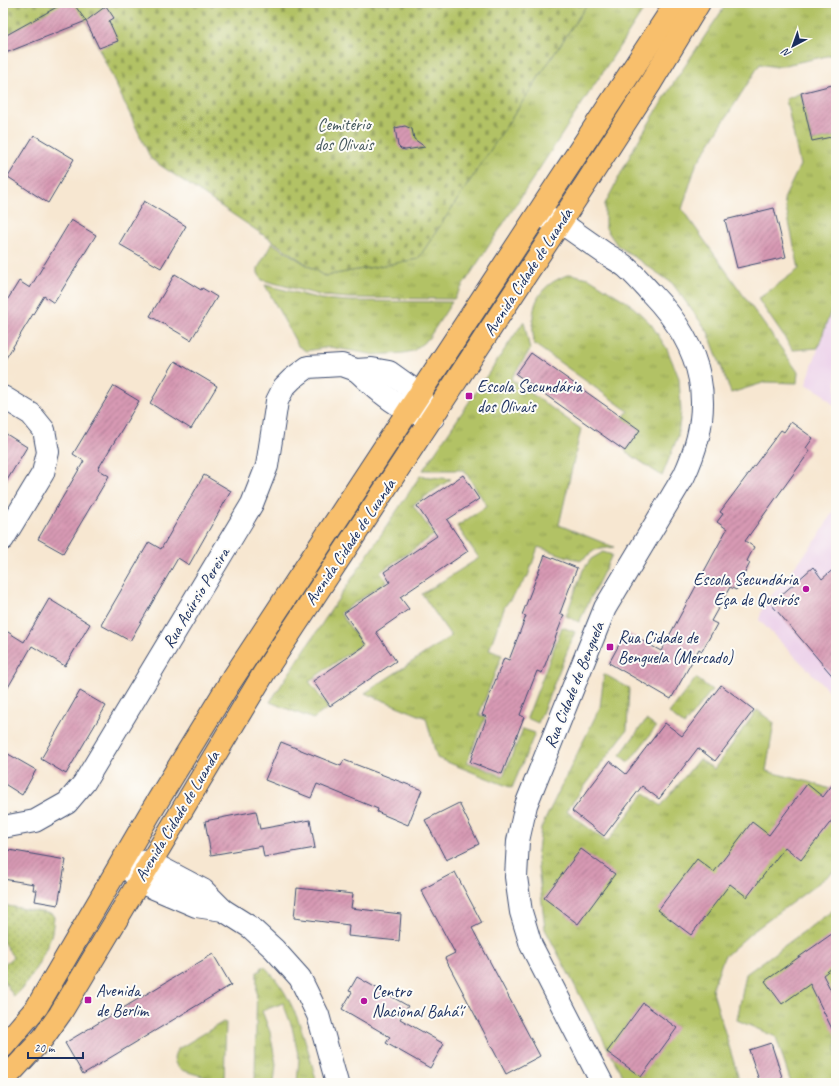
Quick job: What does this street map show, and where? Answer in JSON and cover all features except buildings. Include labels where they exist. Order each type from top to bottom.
[{"type":"main road","name":"Avenida Cidade de Luanda","points":[[3,1047],[37,1007],[229,684],[676,3]]},
{"type":"main road","name":"Avenida Cidade de Luanda","points":[[3,1081],[43,1038],[60,1014],[264,673],[556,229],[650,84],[699,3]]},
{"type":"street","name":"Rua Cidade de Benguela","points":[[537,216],[556,229],[617,279],[659,301],[672,315],[691,348],[701,384],[701,422],[698,441],[692,459],[684,476],[605,608],[526,805],[518,841],[516,858],[518,894],[530,945],[602,1083]]},
{"type":"street","name":"Rua Acúrsio Pereira","points":[[3,827],[35,821],[67,803],[84,782],[252,504],[267,466],[277,401],[284,387],[292,379],[308,367],[342,365],[356,370],[372,369],[389,372],[410,387],[414,403],[433,418]]},
{"type":"street","points":[[3,397],[31,414],[44,430],[48,452],[43,473],[3,539]]},
{"type":"street","points":[[123,861],[150,862],[203,890],[223,910],[250,927],[274,949],[300,978],[318,1015],[337,1083]]},
{"type":"street","points":[[123,861],[139,881],[155,889],[196,906],[223,910]]},
{"type":"shaded area","points":[[836,296],[836,408],[822,393],[806,384]]},
{"type":"shaded area","name":"Escola Secundária Eça de Queirós","points":[[836,506],[836,698],[759,620],[763,606],[818,538]]},
{"type":"green space","name":"Cemitério dos Olivais","points":[[3,3],[588,3],[418,259],[324,276],[151,159],[86,21],[3,54]]},
{"type":"green space","points":[[588,3],[648,3],[454,299],[349,298],[323,296],[262,280],[258,273],[258,268],[272,243],[324,276],[418,259]]},
{"type":"green space","points":[[727,3],[836,3],[836,54],[776,67],[760,64],[696,165],[682,209],[798,372],[797,383],[766,382],[731,393],[708,332],[672,283],[617,245],[605,227],[605,204],[635,146],[673,84]]},
{"type":"green space","points":[[801,93],[812,141],[836,136],[836,296],[818,348],[793,350],[758,299],[799,269],[784,199],[800,165],[786,99]]},
{"type":"green space","points":[[570,274],[589,278],[630,304],[651,324],[667,349],[679,378],[681,411],[678,436],[662,476],[625,451],[640,430],[623,418],[628,411],[534,344],[534,310],[541,293],[558,279]]},
{"type":"green space","points":[[265,285],[321,299],[349,301],[452,302],[428,339],[413,351],[375,355],[330,347],[306,351],[298,346]]},
{"type":"green space","points":[[524,321],[530,350],[511,379],[581,429],[559,525],[614,547],[595,550],[580,561],[538,547],[528,576],[505,606],[489,650],[502,655],[479,715],[485,718],[467,762],[503,776],[523,729],[535,733],[512,788],[437,758],[426,718],[365,693],[451,636],[422,594],[479,558],[457,526],[487,506],[464,470],[423,470]]},
{"type":"green space","points":[[420,476],[451,479],[413,505],[434,535],[380,572],[387,581],[340,613],[362,644],[309,681],[328,708],[313,719],[270,702]]},
{"type":"green space","points":[[603,552],[612,555],[579,622],[566,616],[583,570],[591,559]]},
{"type":"green space","points":[[562,627],[575,632],[538,723],[527,718]]},
{"type":"green space","points":[[604,674],[629,688],[627,730],[566,811],[607,842],[645,793],[661,806],[699,759],[714,769],[757,710],[774,723],[766,771],[809,782],[836,791],[836,870],[751,933],[724,957],[712,989],[740,1083],[626,1083],[545,929],[537,858],[541,828],[600,707]]},
{"type":"green space","points":[[696,678],[712,690],[684,725],[669,713]]},
{"type":"green space","points":[[646,720],[656,727],[629,762],[620,755]]},
{"type":"green space","points":[[3,905],[52,914],[54,917],[51,936],[40,960],[25,985],[14,997],[3,979],[3,965],[13,957],[3,942]]},
{"type":"green space","points":[[836,908],[836,1083],[791,1083],[776,1037],[737,1020],[746,974]]},
{"type":"green space","points":[[262,967],[265,967],[285,992],[304,1036],[317,1083],[297,1083],[299,1059],[292,1027],[283,1003],[262,1011],[270,1032],[276,1064],[274,1083],[255,1083],[257,972],[260,971]]},
{"type":"green space","points":[[223,1022],[226,1023],[224,1081],[222,1082],[178,1068],[174,1057],[178,1049]]},
{"type":"place","name":"Escola Secundária dos Olivais","points":[[469,396]]},
{"type":"place","name":"Escola Secundária Eça de Queirós","points":[[806,589]]},
{"type":"place","name":"Rua Cidade de Benguela (Mercado)","points":[[610,647]]},
{"type":"place","name":"Avenida de Berlim","points":[[88,1000]]},
{"type":"place","name":"Centro Nacional Bahá'í","points":[[364,1001]]}]
